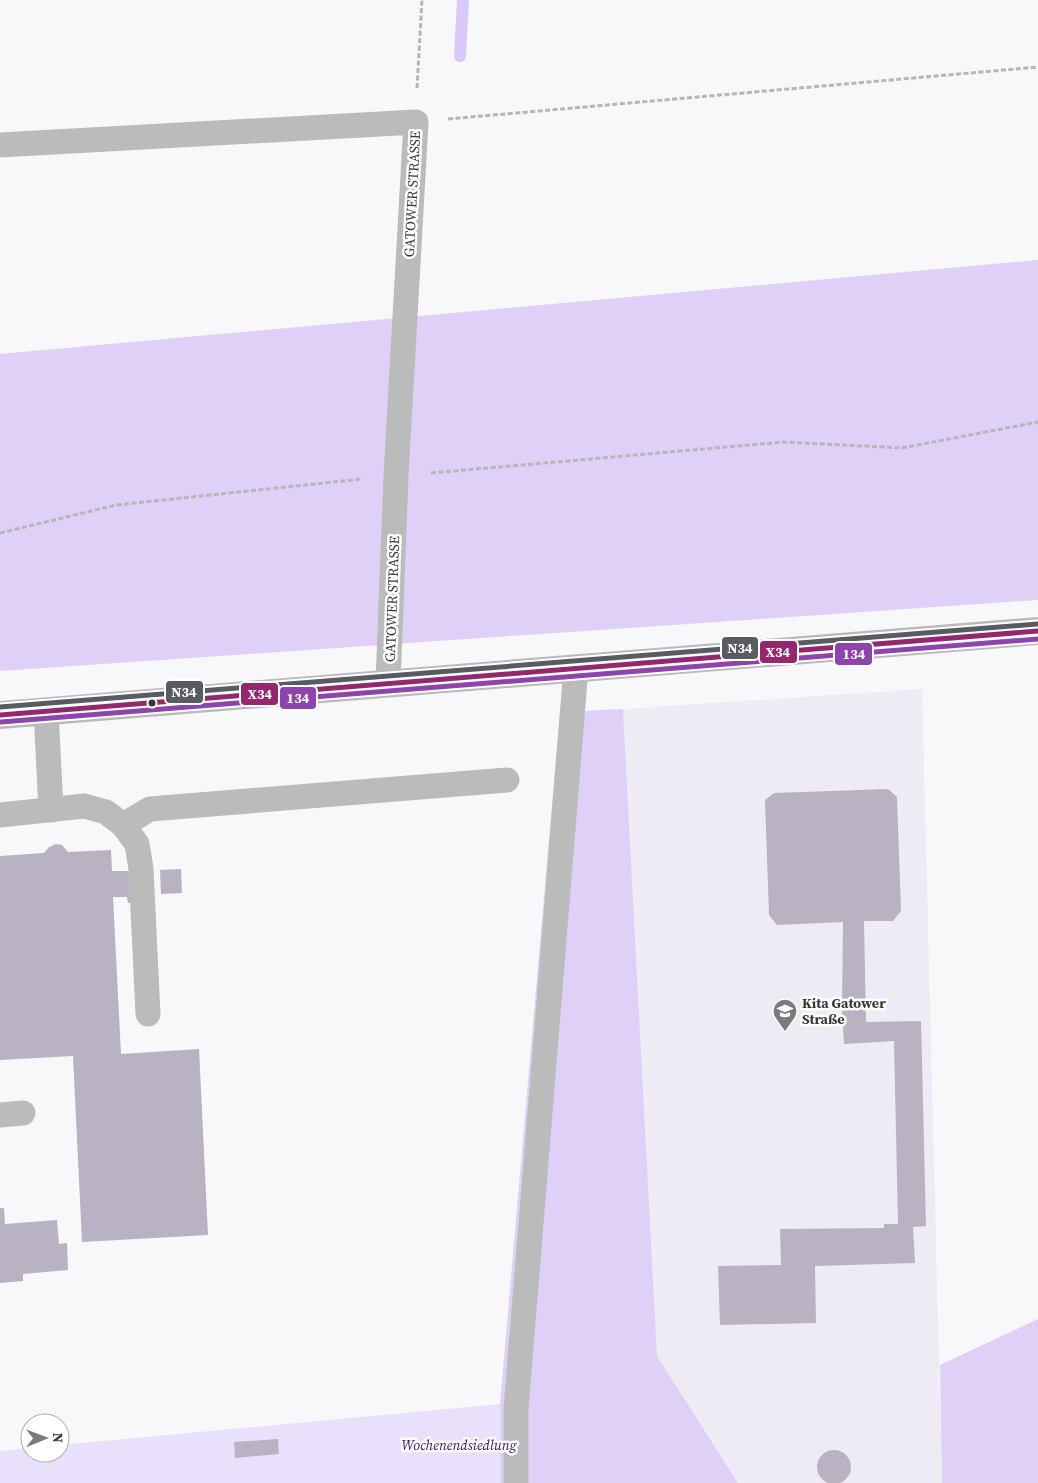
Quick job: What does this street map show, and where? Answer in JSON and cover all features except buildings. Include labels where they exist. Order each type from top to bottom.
[{"type":"main road","name":"GATOWER STRASSE","points":[[0,715],[1038,631]]},
{"type":"lane","name":"GATOWER STRASSE","points":[[0,145],[416,122],[396,476],[388,683]]},
{"type":"lane","points":[[516,1483],[516,1409],[576,668]]},
{"type":"lane","points":[[46,711],[51,810]]},
{"type":"lane","points":[[123,825],[150,809],[507,780]]},
{"type":"lane","points":[[0,815],[84,806],[106,812],[123,825],[137,844],[141,869],[148,1014]]},
{"type":"path","points":[[422,0],[416,122],[1038,67]]},
{"type":"path","points":[[0,533],[116,505],[396,476],[783,442],[902,448],[1038,422]]},
{"type":"shaded area","points":[[1038,260],[1038,600],[0,671],[0,354]]},
{"type":"shaded area","name":"Kita Gatower Straße","points":[[922,689],[942,1483],[738,1483],[657,1356],[623,709]]},
{"type":"shaded area","points":[[623,709],[657,1356],[738,1483],[500,1483],[500,1404],[560,712]]},
{"type":"shaded area","points":[[1038,1319],[1038,1483],[942,1483],[940,1365]]},
{"type":"green space","name":"Wochenendsiedlung","points":[[500,1404],[500,1483],[0,1483],[0,1451],[20,1449],[20,1463],[70,1463],[70,1444]]},
{"type":"waterway","points":[[460,56],[463,0]]},
{"type":"transit line","name":"N34","points":[[0,707],[1037,624]]},
{"type":"transit line","name":"X34","points":[[0,715],[1038,631]]},
{"type":"transit line","name":"134","points":[[1,722],[1038,639]]},
{"type":"place","name":"Kita Gatower Straße","points":[[785,1032]]}]
